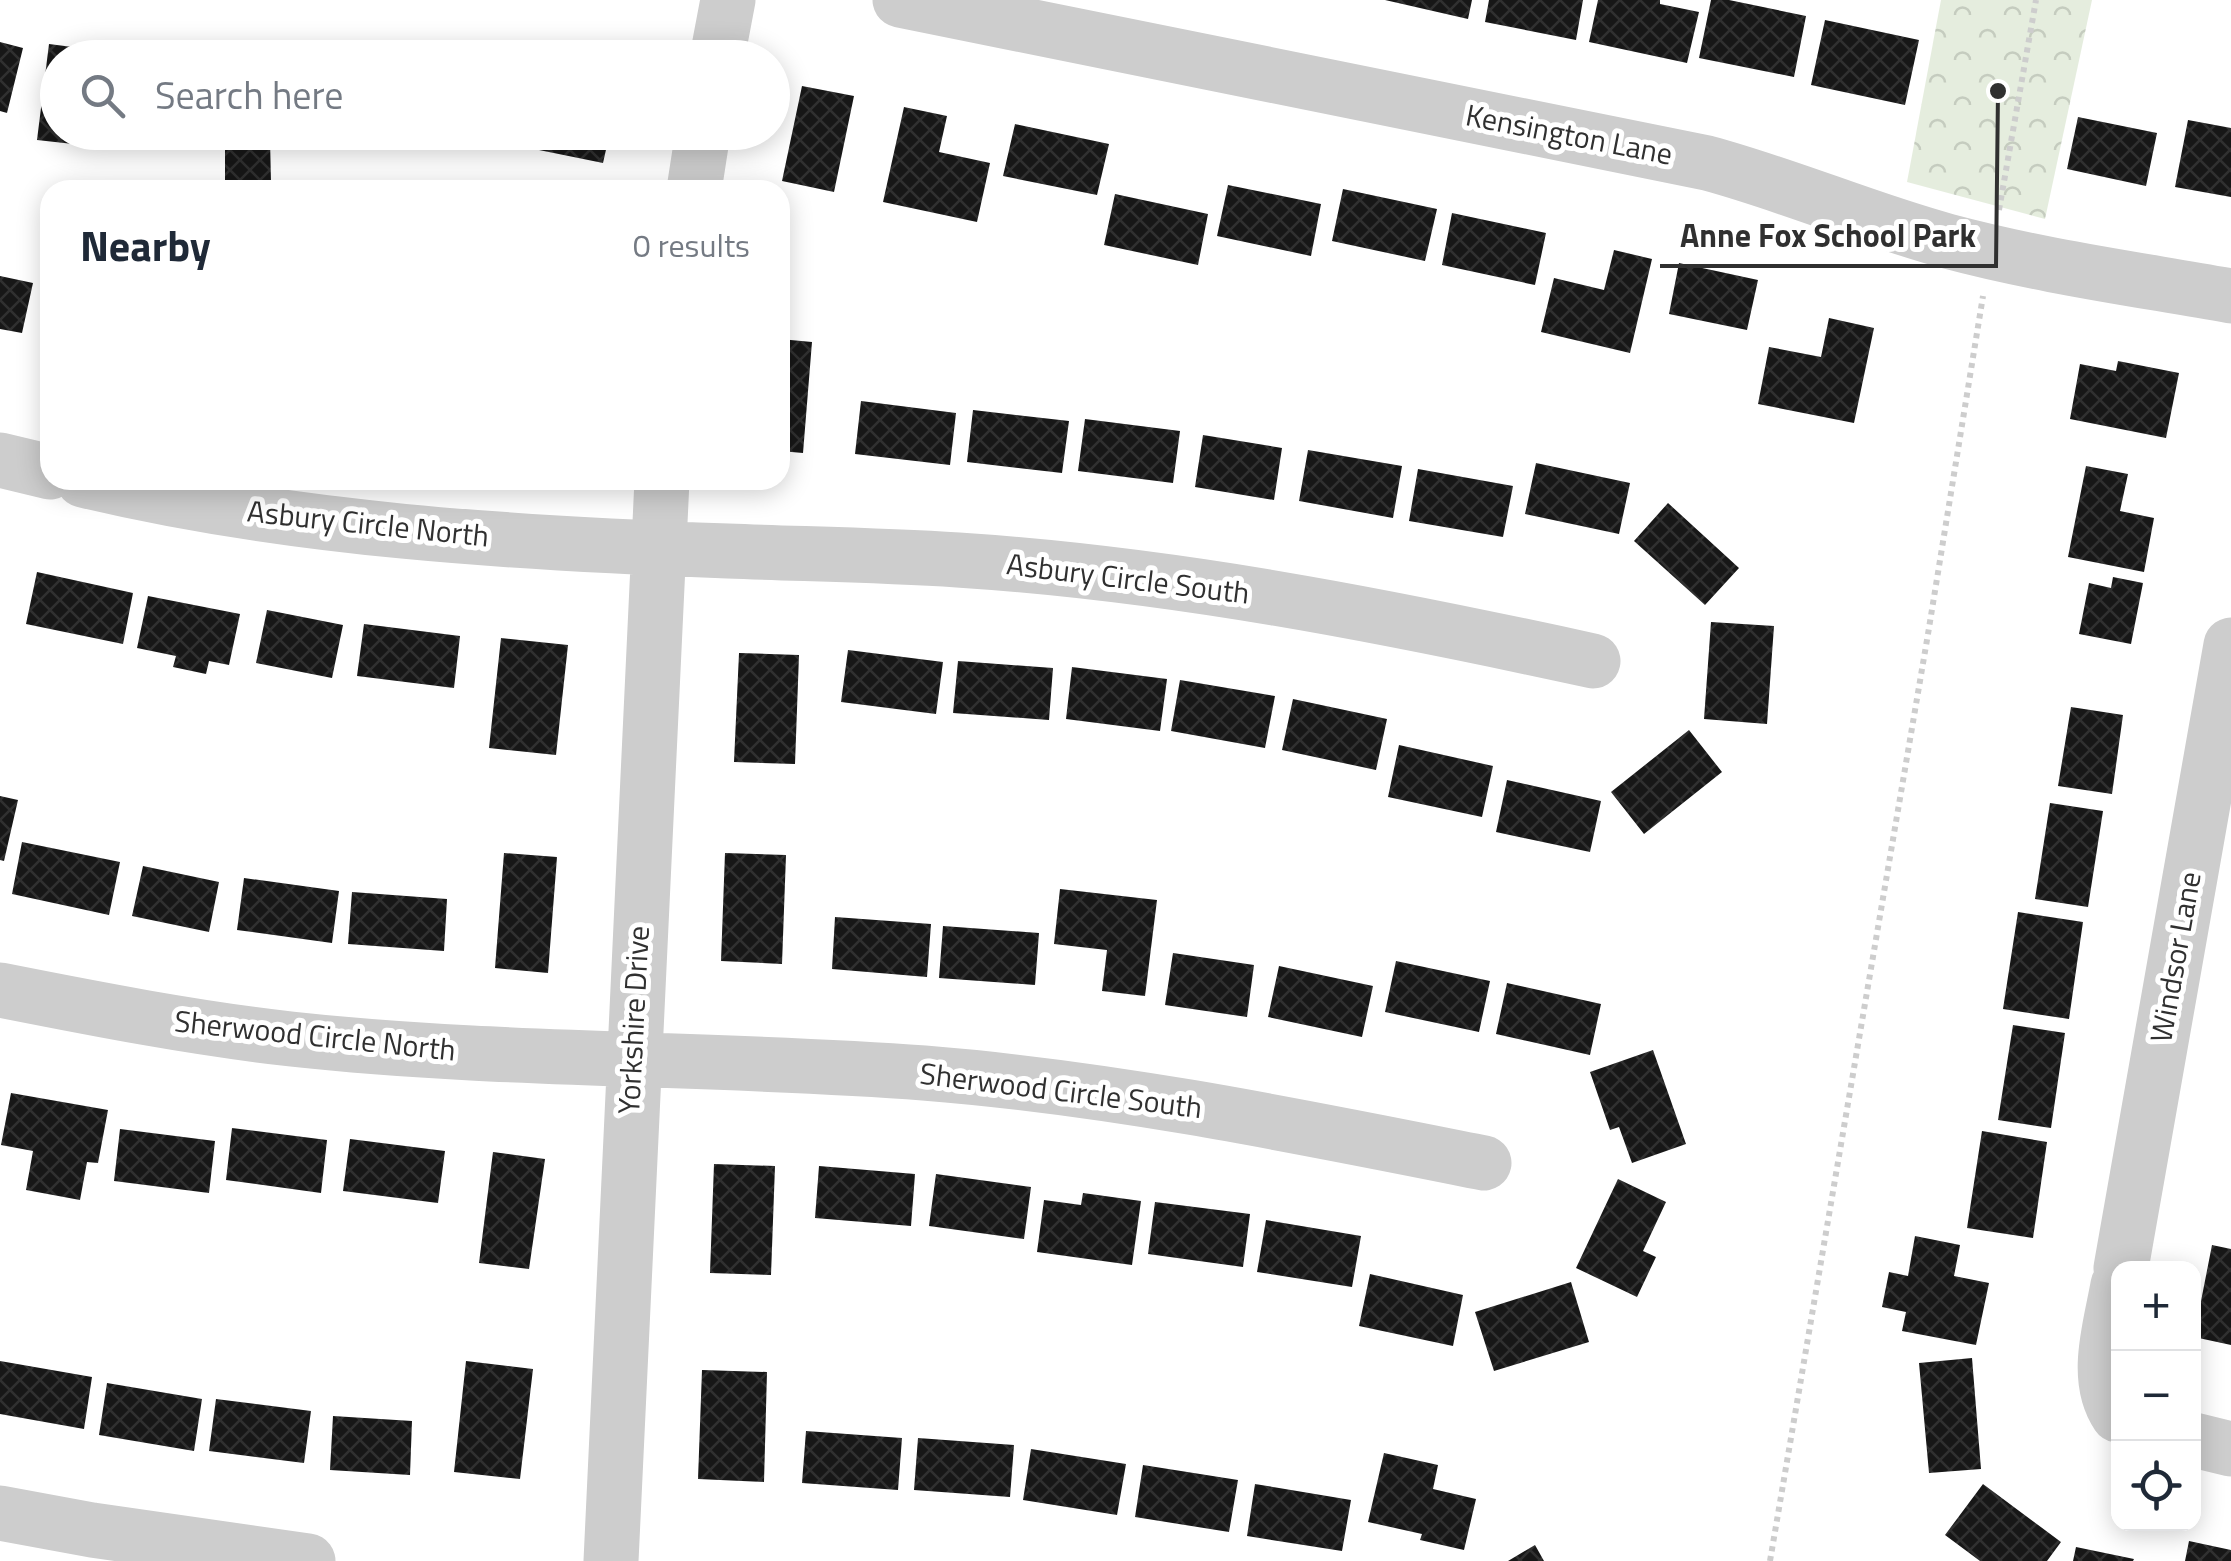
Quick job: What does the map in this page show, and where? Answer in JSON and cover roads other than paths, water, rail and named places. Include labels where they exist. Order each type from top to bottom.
[{"type":"street","points":[[720,40],[728,0]]},
{"type":"street","name":"Kensington Lane","points":[[900,0],[1708,163],[1960,244],[2231,296]]},
{"type":"street","points":[[696,180],[700,150]]},
{"type":"street","points":[[0,460],[40,470]]},
{"type":"street","name":"Asbury Circle North","points":[[127,490],[190,504],[358,526],[657,547]]},
{"type":"street","name":"Yorkshire Drive","points":[[611,1561],[661,490]]},
{"type":"street","name":"Asbury Circle South","points":[[657,547],[958,560],[1194,583],[1398,618],[1592,661]]},
{"type":"street","name":"Windsor Lane","points":[[2123,1261],[2231,644]]},
{"type":"street","name":"Sherwood Circle North","points":[[0,990],[174,1024],[292,1039],[632,1060]]},
{"type":"street","name":"Sherwood Circle South","points":[[632,1060],[923,1073],[1040,1085],[1256,1117],[1484,1162]]},
{"type":"street","points":[[2111,1333],[2105,1375],[2111,1402]]},
{"type":"street","points":[[2198,1441],[2231,1449]]},
{"type":"street","points":[[0,1512],[92,1530],[308,1561]]},
{"type":"place","name":"Anne Fox School Park","points":[[1998,91]]}]
